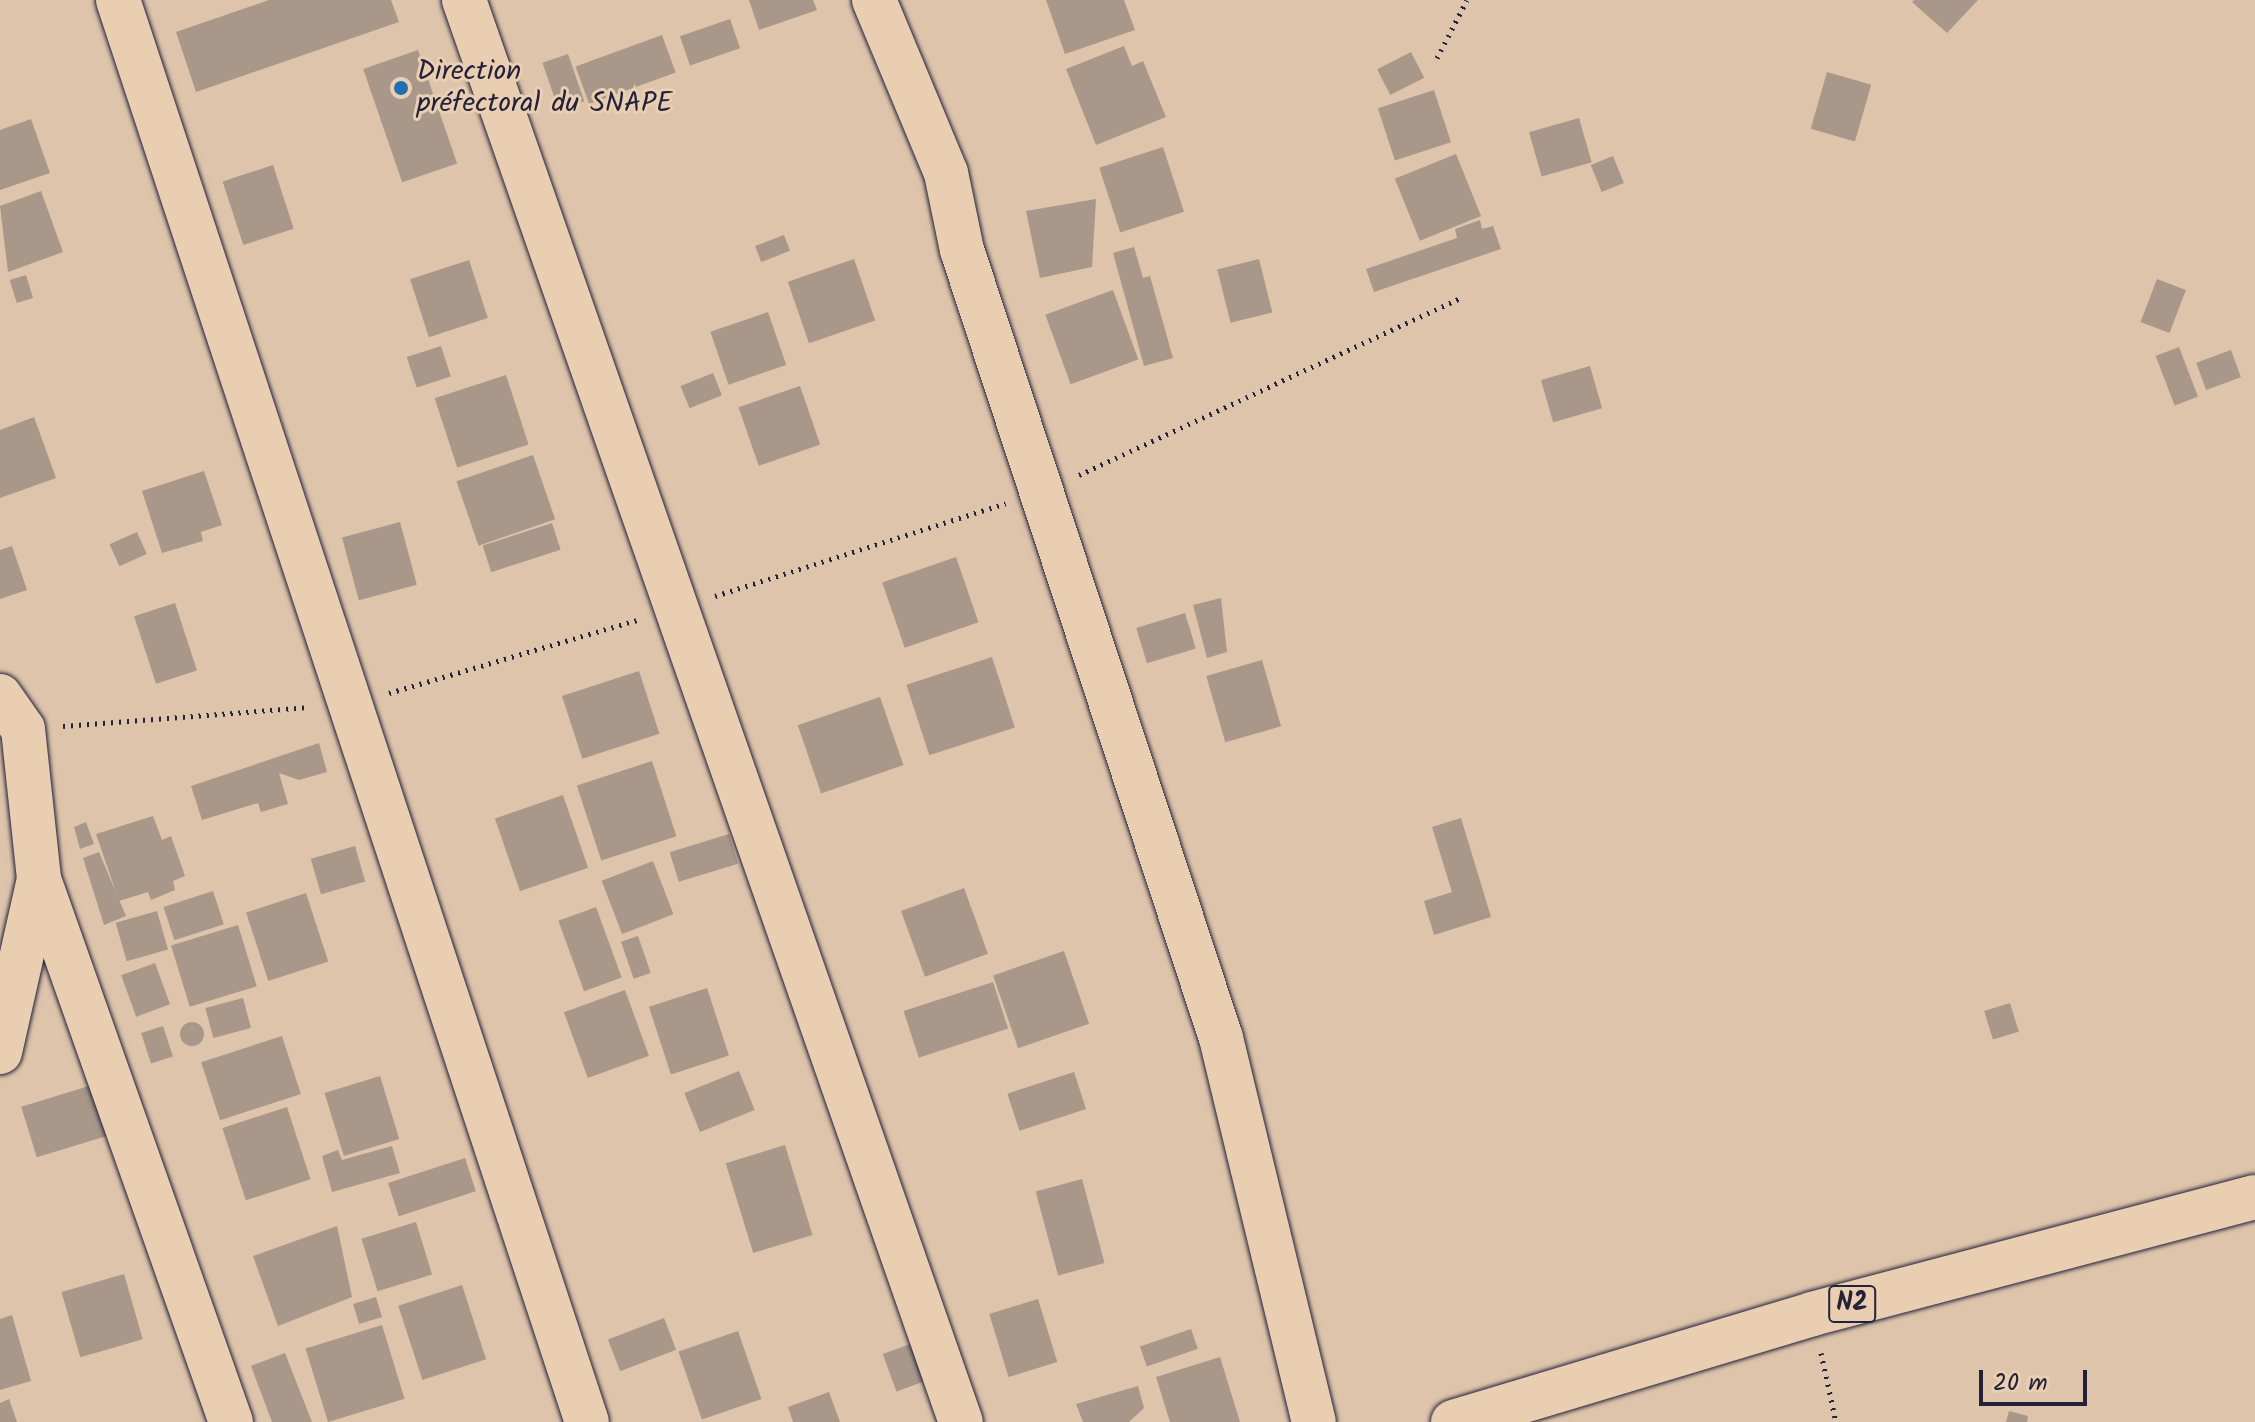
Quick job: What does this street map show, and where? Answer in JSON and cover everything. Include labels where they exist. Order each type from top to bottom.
[{"type":"main road","points":[[118,0],[354,703],[587,1422]]},
{"type":"main road","points":[[464,0],[671,610],[961,1422]]},
{"type":"main road","points":[[874,0],[946,173],[962,250],[1046,490],[1221,1038],[1314,1422]]},
{"type":"main road","points":[[12,712],[39,879],[231,1422]]},
{"type":"main road","points":[[0,1052],[39,879]]},
{"type":"main road","name":"N2","points":[[1453,1422],[1812,1314],[2255,1197]]},
{"type":"path","points":[[1437,58],[1467,0]]},
{"type":"path","points":[[12,712],[354,703],[671,610],[1046,490],[1463,297]]},
{"type":"path","points":[[1812,1314],[1836,1422]]},
{"type":"building","points":[[269,0],[391,0],[399,22],[196,92],[176,32]]},
{"type":"building","points":[[749,0],[813,0],[817,10],[759,30]]},
{"type":"building","points":[[1046,0],[1124,0],[1135,30],[1065,54]]},
{"type":"building","points":[[1914,0],[1978,0],[1947,33],[1912,2]]},
{"type":"building","points":[[730,19],[740,48],[690,66],[680,36]]},
{"type":"building","points":[[662,35],[676,73],[589,104],[576,66]]},
{"type":"building","points":[[1124,46],[1132,66],[1143,61],[1166,117],[1096,145],[1066,69]]},
{"type":"building","points":[[418,50],[457,163],[402,182],[363,69]]},
{"type":"building","points":[[1411,52],[1424,78],[1390,95],[1377,69]]},
{"type":"building","points":[[568,54],[584,101],[559,110],[542,63]]},
{"type":"building","points":[[1827,72],[1871,85],[1855,141],[1811,129]]},
{"type":"building","points":[[1434,90],[1451,142],[1395,161],[1378,108]]},
{"type":"building","points":[[1579,118],[1592,162],[1542,177],[1529,132]]},
{"type":"building","points":[[31,119],[50,173],[0,190],[0,130]]},
{"type":"building","points":[[1163,147],[1184,212],[1120,232],[1099,168]]},
{"type":"building","points":[[1456,154],[1481,216],[1420,241],[1395,179]]},
{"type":"building","points":[[1613,156],[1624,183],[1602,192],[1591,165]]},
{"type":"building","points":[[273,165],[294,229],[243,245],[223,181]]},
{"type":"building","points":[[41,191],[63,252],[8,272],[0,206]]},
{"type":"building","points":[[1096,199],[1092,267],[1040,278],[1026,211]]},
{"type":"building","points":[[1480,220],[1482,229],[1493,226],[1501,249],[1374,292],[1366,269],[1457,238],[1455,229]]},
{"type":"building","points":[[784,235],[790,251],[761,262],[755,246]]},
{"type":"building","points":[[1134,247],[1143,278],[1150,276],[1173,358],[1144,366],[1113,253]]},
{"type":"building","points":[[854,259],[875,320],[809,343],[788,282]]},
{"type":"building","points":[[1259,259],[1272,312],[1231,323],[1217,269]]},
{"type":"building","points":[[469,260],[488,318],[429,337],[410,279]]},
{"type":"building","points":[[26,275],[33,298],[17,303],[10,280]]},
{"type":"building","points":[[2157,279],[2186,290],[2169,333],[2141,322]]},
{"type":"building","points":[[1113,290],[1138,360],[1071,384],[1045,315]]},
{"type":"building","points":[[768,312],[786,365],[729,385],[710,332]]},
{"type":"building","points":[[441,346],[451,376],[417,388],[407,357]]},
{"type":"building","points":[[2179,347],[2198,396],[2175,405],[2156,356]]},
{"type":"building","points":[[2231,350],[2241,377],[2206,390],[2196,363]]},
{"type":"building","points":[[1590,366],[1602,408],[1553,422],[1541,380]]},
{"type":"building","points":[[713,373],[722,395],[690,408],[681,386]]},
{"type":"building","points":[[506,375],[529,444],[457,468],[435,398]]},
{"type":"building","points":[[800,386],[820,445],[759,466],[739,407]]},
{"type":"building","points":[[34,417],[56,478],[0,498],[0,430]]},
{"type":"building","points":[[533,455],[555,519],[479,546],[456,481]]},
{"type":"building","points":[[204,471],[222,525],[201,532],[203,541],[162,553],[142,491]]},
{"type":"building","points":[[400,522],[417,585],[359,600],[342,538]]},
{"type":"building","points":[[552,523],[561,550],[491,572],[483,546]]},
{"type":"building","points":[[137,532],[147,554],[119,566],[110,544]]},
{"type":"building","points":[[12,546],[27,590],[0,599],[0,550]]},
{"type":"building","points":[[956,557],[978,622],[905,648],[882,582]]},
{"type":"building","points":[[1221,598],[1227,652],[1207,658],[1193,605]]},
{"type":"building","points":[[175,603],[197,671],[156,684],[134,616]]},
{"type":"building","points":[[1185,613],[1196,648],[1147,663],[1136,628]]},
{"type":"building","points":[[992,657],[1015,727],[929,755],[906,685]]},
{"type":"building","points":[[1262,660],[1281,726],[1225,742],[1206,676]]},
{"type":"building","points":[[639,671],[659,734],[582,759],[562,696]]},
{"type":"building","points":[[880,697],[903,765],[821,793],[798,725]]},
{"type":"building","points":[[319,743],[327,772],[299,780],[279,773],[288,804],[261,812],[258,803],[202,820],[191,786]]},
{"type":"building","points":[[652,761],[676,836],[601,861],[577,785]]},
{"type":"building","points":[[563,795],[588,868],[520,891],[495,818]]},
{"type":"building","points":[[153,816],[162,840],[171,836],[185,876],[173,881],[175,890],[151,900],[148,892],[119,901],[96,834]]},
{"type":"building","points":[[1461,818],[1491,917],[1434,935],[1424,901],[1452,892],[1432,827]]},
{"type":"building","points":[[86,822],[94,844],[80,849],[74,827]]},
{"type":"building","points":[[729,834],[738,864],[679,882],[670,852]]},
{"type":"building","points":[[355,846],[365,882],[321,894],[311,859]]},
{"type":"building","points":[[99,852],[126,916],[104,925],[83,858]]},
{"type":"building","points":[[653,861],[673,914],[622,934],[602,881]]},
{"type":"building","points":[[964,888],[988,954],[925,977],[901,911]]},
{"type":"building","points":[[213,891],[224,924],[174,940],[164,907]]},
{"type":"building","points":[[306,893],[328,961],[268,981],[246,912]]},
{"type":"building","points":[[596,907],[622,977],[584,991],[558,921]]},
{"type":"building","points":[[157,911],[168,949],[127,961],[116,923]]},
{"type":"building","points":[[238,925],[257,986],[190,1007],[171,945]]},
{"type":"building","points":[[638,936],[651,973],[634,979],[621,942]]},
{"type":"building","points":[[1064,951],[1089,1024],[1018,1048],[993,975]]},
{"type":"building","points":[[155,963],[170,1004],[136,1017],[121,975]]},
{"type":"building","points":[[993,982],[1008,1029],[919,1058],[904,1011]]},
{"type":"building","points":[[707,988],[729,1056],[671,1074],[649,1007]]},
{"type":"building","points":[[625,990],[649,1056],[588,1078],[564,1012]]},
{"type":"building","points":[[243,998],[251,1028],[213,1038],[205,1008]]},
{"type":"building","points":[[2010,1003],[2019,1032],[1993,1040],[1984,1011]]},
{"type":"building","points":[[192,1022],[201,1025],[204,1034],[201,1043],[192,1046],[183,1043],[180,1034],[183,1025]]},
{"type":"building","points":[[163,1026],[173,1056],[151,1064],[141,1033]]},
{"type":"building","points":[[282,1036],[301,1094],[220,1120],[201,1062]]},
{"type":"building","points":[[739,1071],[755,1110],[700,1132],[684,1093]]},
{"type":"building","points":[[1074,1072],[1086,1109],[1019,1131],[1007,1094]]},
{"type":"building","points":[[380,1076],[399,1139],[344,1156],[325,1093]]},
{"type":"building","points":[[92,1085],[107,1136],[37,1157],[21,1107]]},
{"type":"building","points":[[287,1107],[310,1179],[246,1200],[222,1128]]},
{"type":"building","points":[[785,1145],[812,1235],[753,1253],[726,1163]]},
{"type":"building","points":[[392,1146],[400,1173],[332,1192],[322,1156],[338,1150],[342,1160]]},
{"type":"building","points":[[465,1158],[476,1191],[399,1216],[388,1183]]},
{"type":"building","points":[[1082,1179],[1105,1263],[1058,1275],[1036,1191]]},
{"type":"building","points":[[416,1222],[432,1275],[378,1291],[361,1239]]},
{"type":"building","points":[[337,1226],[352,1297],[278,1326],[253,1256]]},
{"type":"building","points":[[124,1274],[143,1339],[80,1357],[62,1292]]},
{"type":"building","points":[[462,1285],[486,1359],[422,1380],[398,1306]]},
{"type":"building","points":[[376,1297],[382,1317],[359,1324],[353,1304]]},
{"type":"building","points":[[1038,1299],[1057,1362],[1009,1377],[989,1314]]},
{"type":"building","points":[[12,1315],[31,1381],[0,1390],[0,1319]]},
{"type":"building","points":[[664,1318],[676,1350],[620,1371],[608,1340]]},
{"type":"building","points":[[382,1325],[405,1399],[328,1422],[305,1348]]},
{"type":"building","points":[[1191,1329],[1198,1349],[1147,1366],[1140,1347]]},
{"type":"building","points":[[738,1331],[761,1399],[702,1420],[678,1352]]},
{"type":"building","points":[[910,1344],[924,1382],[896,1392],[883,1354]]},
{"type":"building","points":[[285,1353],[312,1422],[272,1422],[251,1366]]},
{"type":"building","points":[[1220,1357],[1240,1422],[1170,1422],[1156,1377]]},
{"type":"building","points":[[1138,1386],[1144,1408],[1129,1422],[1083,1422],[1076,1404]]},
{"type":"building","points":[[829,1392],[840,1422],[793,1422],[788,1407]]},
{"type":"building","points":[[9,1399],[17,1422],[0,1422],[0,1403]]},
{"type":"building","points":[[2009,1411],[2028,1416],[2027,1422],[2006,1422]]},
{"type":"place","name":"Direction préfectoral du SNAPE","points":[[401,88]]}]
